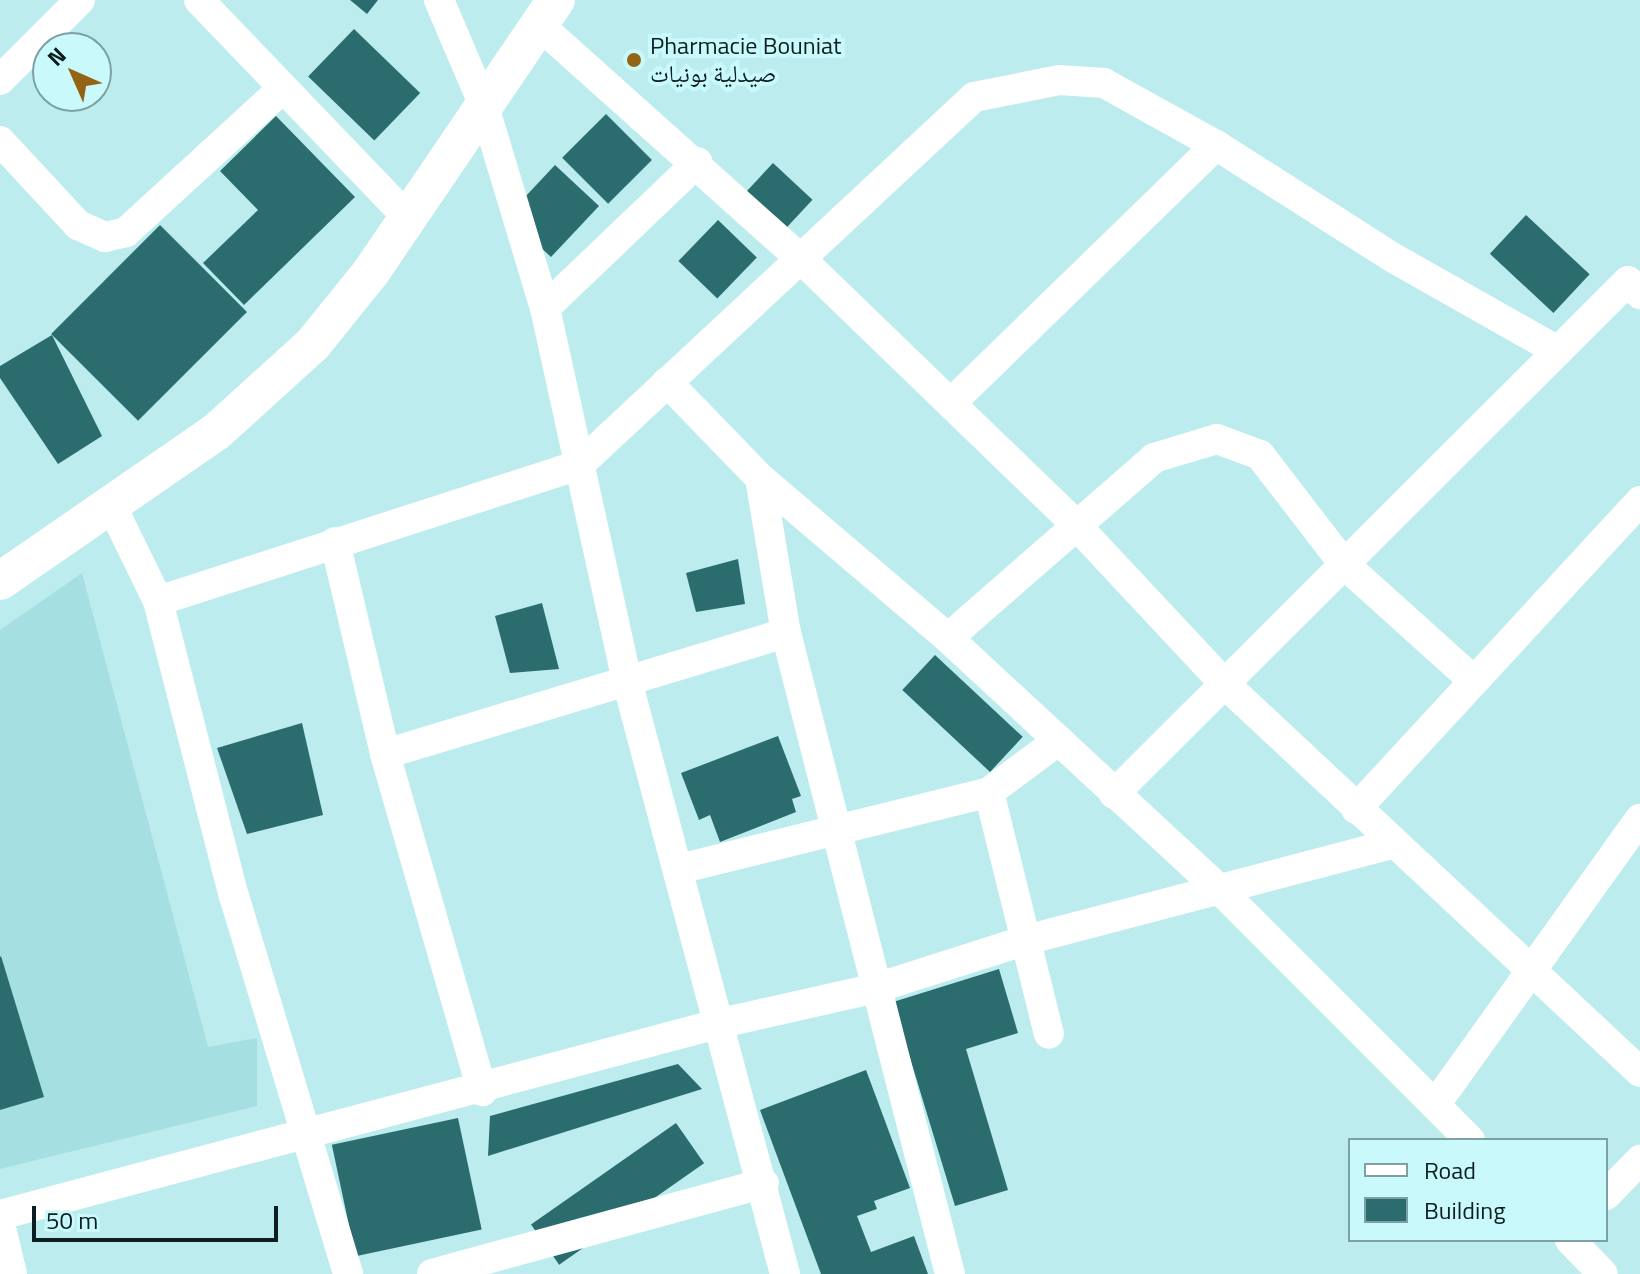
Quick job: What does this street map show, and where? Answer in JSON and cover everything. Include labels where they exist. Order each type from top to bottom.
[{"type":"street","points":[[0,80],[80,0]]},
{"type":"street","points":[[199,0],[408,218]]},
{"type":"street","points":[[439,0],[483,103],[545,308],[626,677],[764,1183],[785,1274]]},
{"type":"street","points":[[2,576],[113,509],[216,432],[313,344],[408,218],[547,12],[698,162],[1076,525],[1225,684],[1392,844],[1640,1072]]},
{"type":"street","points":[[158,601],[579,465],[974,97],[1059,80],[1104,83],[1216,145],[1390,256],[1558,351]]},
{"type":"street","points":[[0,141],[78,225],[105,237],[126,232],[282,89]]},
{"type":"street","points":[[951,403],[1216,145]]},
{"type":"street","points":[[545,308],[698,162]]},
{"type":"street","points":[[1114,794],[1628,281],[1640,294]]},
{"type":"street","points":[[667,382],[760,478],[948,638],[1219,889],[1468,1138]]},
{"type":"street","points":[[948,638],[1154,458],[1217,439],[1260,455],[1344,564],[1473,680]]},
{"type":"street","points":[[760,478],[786,633],[839,826],[876,988],[950,1274]]},
{"type":"street","points":[[1356,809],[1640,501]]},
{"type":"street","points":[[113,509],[158,601],[234,896],[348,1274]]},
{"type":"street","points":[[335,542],[385,754],[482,1091]]},
{"type":"street","points":[[385,754],[626,677],[786,633]]},
{"type":"street","points":[[679,869],[839,826],[989,792],[1059,740]]},
{"type":"street","points":[[989,792],[1049,1034]]},
{"type":"street","points":[[1435,1105],[1533,973],[1640,819]]},
{"type":"street","points":[[0,1215],[307,1131],[482,1091],[721,1023],[876,988],[1026,940],[1392,844]]},
{"type":"street","points":[[1608,1193],[1640,1160]]},
{"type":"street","points":[[432,1274],[764,1183]]},
{"type":"street","points":[[0,1224],[12,1274]]},
{"type":"street","points":[[1572,1242],[1603,1274]]},
{"type":"shaded area","points":[[82,573],[208,1047],[257,1038],[257,1106],[0,1169],[0,630]]},
{"type":"building","points":[[350,0],[378,0],[367,14]]},
{"type":"building","points":[[354,29],[420,93],[374,140],[308,76]]},
{"type":"building","points":[[606,114],[652,160],[608,204],[562,158]]},
{"type":"building","points":[[276,116],[355,197],[244,305],[203,263],[258,210],[220,171]]},
{"type":"building","points":[[773,163],[812,200],[783,231],[744,194]]},
{"type":"building","points":[[555,165],[599,206],[551,257],[538,245],[525,197]]},
{"type":"building","points":[[1526,215],[1590,274],[1553,313],[1490,254]]},
{"type":"building","points":[[718,220],[757,258],[717,299],[678,261]]},
{"type":"building","points":[[160,225],[247,312],[138,421],[51,334]]},
{"type":"building","points":[[52,335],[102,436],[58,464],[0,378],[0,366]]},
{"type":"building","points":[[738,559],[745,604],[696,612],[686,573]]},
{"type":"building","points":[[542,603],[559,669],[510,673],[495,616]]},
{"type":"building","points":[[935,655],[1023,737],[990,772],[902,690]]},
{"type":"building","points":[[302,723],[323,815],[247,834],[217,748]]},
{"type":"building","points":[[778,736],[801,796],[792,799],[796,812],[720,842],[710,815],[699,820],[681,773]]},
{"type":"building","points":[[0,957],[44,1097],[0,1110]]},
{"type":"building","points":[[999,969],[1018,1033],[966,1049],[1008,1190],[955,1206],[893,1002]]},
{"type":"building","points":[[678,1064],[702,1089],[488,1156],[490,1116]]},
{"type":"building","points":[[866,1070],[910,1188],[874,1201],[877,1209],[857,1216],[871,1252],[914,1236],[928,1274],[821,1274],[760,1110]]},
{"type":"building","points":[[458,1118],[482,1230],[356,1256],[332,1145]]},
{"type":"building","points":[[676,1123],[704,1163],[559,1265],[531,1225]]},
{"type":"place","name":"Pharmacie Bouniat صيدلية بونيات","points":[[634,60]]}]
